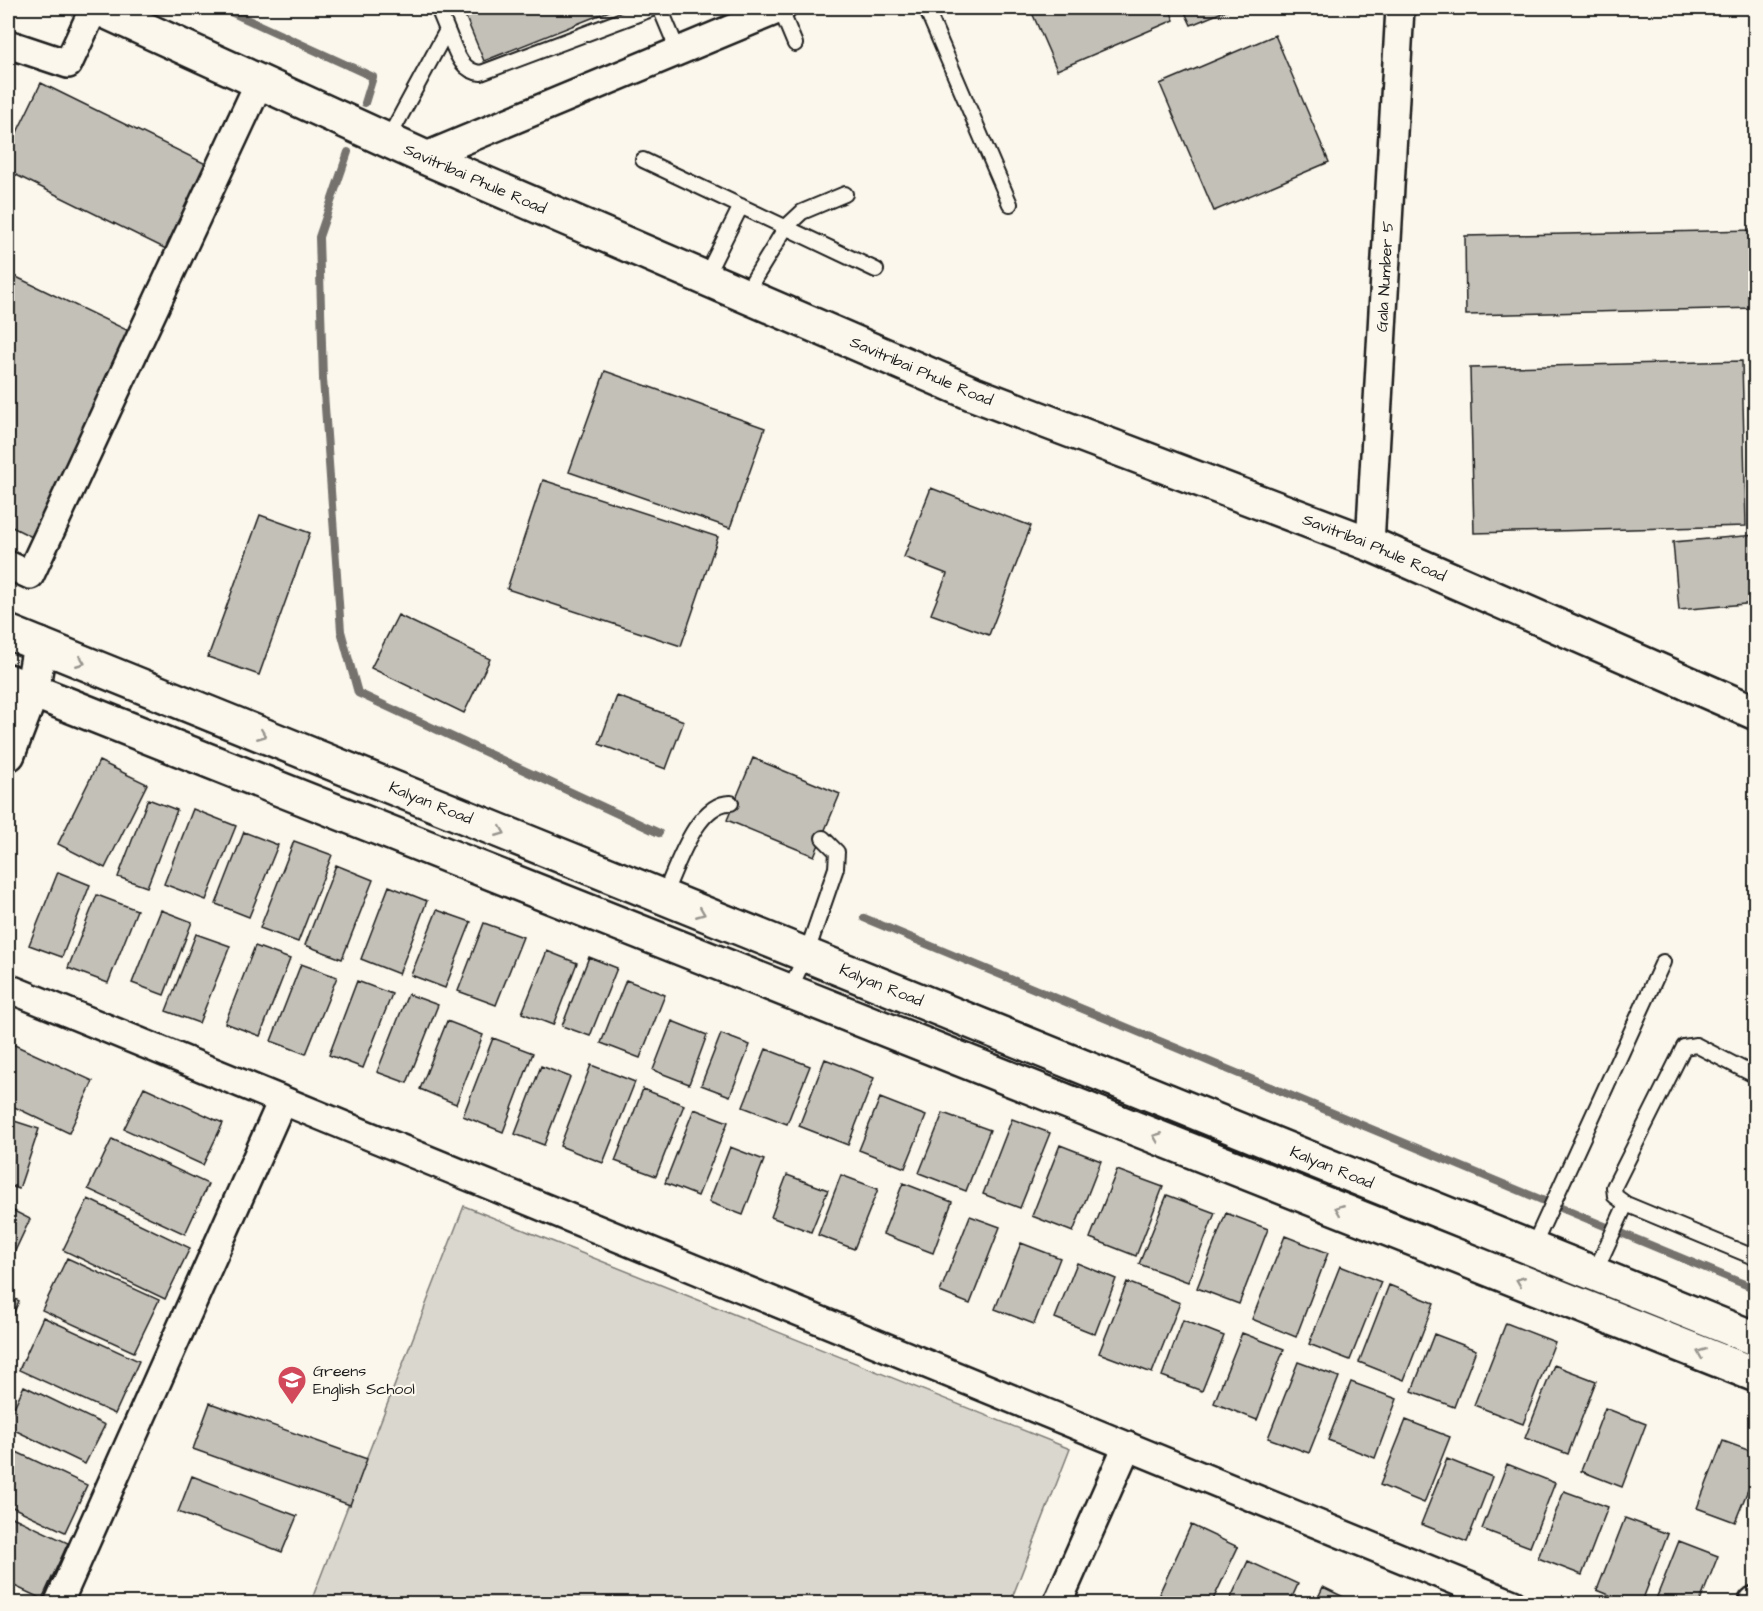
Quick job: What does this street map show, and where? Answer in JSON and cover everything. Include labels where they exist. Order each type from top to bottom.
[{"type":"main road","name":"Savitribai Phule Road","points":[[95,8],[387,141],[974,394],[1370,544],[1755,713]]},
{"type":"main road","name":"Kalyan Road","points":[[8,632],[1755,1339]]},
{"type":"main road","points":[[8,754],[20,686],[40,645]]},
{"type":"main road","points":[[20,686],[1755,1375]]},
{"type":"street","points":[[8,44],[68,64],[95,8]]},
{"type":"street","points":[[424,157],[781,8]]},
{"type":"street","name":"Gala Number 5","points":[[1370,544],[1400,8]]},
{"type":"street","points":[[8,565],[30,575],[259,83]]},
{"type":"street","points":[[8,988],[1127,1446],[1464,1594],[1513,1604]]},
{"type":"street","points":[[58,1604],[282,1101]]},
{"type":"street","points":[[1057,1604],[1127,1446]]},
{"type":"lane","points":[[438,8],[464,67],[472,72],[481,73],[654,8]]},
{"type":"lane","points":[[660,8],[678,51]]},
{"type":"lane","points":[[781,8],[795,44]]},
{"type":"lane","points":[[926,8],[1011,204]]},
{"type":"lane","points":[[387,141],[447,30]]},
{"type":"lane","points":[[643,160],[876,270]]},
{"type":"lane","points":[[744,295],[786,227],[802,212],[845,194]]},
{"type":"lane","points":[[705,278],[741,206]]},
{"type":"lane","points":[[663,897],[705,813],[713,807],[731,803]]},
{"type":"lane","points":[[789,991],[806,955],[836,867],[837,852],[823,838]]},
{"type":"lane","points":[[1532,1249],[1663,963]]},
{"type":"lane","points":[[1755,1076],[1696,1045],[1684,1047],[1614,1187],[1615,1196],[1626,1204],[1755,1258]]},
{"type":"lane","points":[[1594,1274],[1626,1204]]},
{"type":"shaded area","points":[[464,1206],[1070,1449],[1010,1603],[310,1604]]},
{"type":"building","points":[[462,8],[617,8],[484,61]]},
{"type":"building","points":[[1030,8],[1169,8],[1174,20],[1057,70]]},
{"type":"building","points":[[1183,8],[1232,8],[1191,25]]},
{"type":"building","points":[[1275,35],[1329,162],[1214,211],[1160,84]]},
{"type":"building","points":[[41,83],[210,166],[168,250],[8,171],[8,151]]},
{"type":"building","points":[[1756,230],[1756,308],[1466,315],[1465,236]]},
{"type":"building","points":[[8,273],[135,334],[36,539],[8,525]]},
{"type":"building","points":[[1742,361],[1746,526],[1474,533],[1470,368]]},
{"type":"building","points":[[605,371],[765,428],[730,528],[569,472]]},
{"type":"building","points":[[543,480],[718,537],[681,646],[507,589]]},
{"type":"building","points":[[931,488],[1031,526],[989,635],[931,614],[947,574],[904,557]]},
{"type":"building","points":[[260,515],[310,533],[259,675],[208,657]]},
{"type":"building","points":[[1756,535],[1756,603],[1679,610],[1673,542]]},
{"type":"building","points":[[398,615],[490,659],[464,713],[371,668]]},
{"type":"building","points":[[617,696],[684,721],[666,769],[599,744]]},
{"type":"building","points":[[753,758],[840,794],[814,856],[727,820]]},
{"type":"building","points":[[99,761],[147,784],[105,868],[58,844]]},
{"type":"building","points":[[148,799],[177,810],[147,887],[118,877]]},
{"type":"building","points":[[193,809],[236,826],[206,900],[164,884]]},
{"type":"building","points":[[244,832],[278,845],[249,917],[216,904]]},
{"type":"building","points":[[294,841],[332,855],[298,942],[260,928]]},
{"type":"building","points":[[336,865],[373,880],[342,959],[305,945]]},
{"type":"building","points":[[58,872],[90,885],[62,957],[29,945]]},
{"type":"building","points":[[389,886],[427,901],[399,974],[361,959]]},
{"type":"building","points":[[97,895],[137,910],[108,983],[68,968]]},
{"type":"building","points":[[161,910],[192,922],[164,995],[132,983]]},
{"type":"building","points":[[437,910],[471,922],[445,988],[411,975]]},
{"type":"building","points":[[484,923],[523,937],[496,1005],[458,991]]},
{"type":"building","points":[[196,934],[230,946],[199,1023],[166,1011]]},
{"type":"building","points":[[255,946],[290,959],[260,1036],[225,1023]]},
{"type":"building","points":[[547,951],[577,963],[553,1025],[522,1013]]},
{"type":"building","points":[[589,957],[617,968],[590,1036],[562,1026]]},
{"type":"building","points":[[301,964],[337,977],[306,1054],[271,1041]]},
{"type":"building","points":[[626,980],[665,995],[640,1058],[601,1043]]},
{"type":"building","points":[[357,981],[392,994],[363,1068],[329,1055]]},
{"type":"building","points":[[408,994],[438,1005],[407,1083],[377,1072]]},
{"type":"building","points":[[447,1021],[483,1035],[456,1104],[420,1089]]},
{"type":"building","points":[[672,1021],[707,1035],[689,1084],[653,1070]]},
{"type":"building","points":[[721,1034],[750,1045],[730,1096],[701,1085]]},
{"type":"building","points":[[493,1038],[533,1053],[503,1132],[463,1116]]},
{"type":"building","points":[[8,1042],[93,1081],[69,1133],[8,1104]]},
{"type":"building","points":[[766,1049],[810,1066],[787,1124],[743,1107]]},
{"type":"building","points":[[825,1059],[874,1078],[848,1145],[799,1126]]},
{"type":"building","points":[[591,1065],[635,1082],[603,1163],[560,1146]]},
{"type":"building","points":[[541,1066],[570,1077],[544,1145],[515,1134]]},
{"type":"building","points":[[144,1087],[223,1123],[203,1165],[124,1129]]},
{"type":"building","points":[[643,1089],[684,1105],[656,1176],[615,1161]]},
{"type":"building","points":[[880,1098],[926,1116],[905,1168],[859,1150]]},
{"type":"building","points":[[694,1109],[728,1122],[698,1196],[665,1183]]},
{"type":"building","points":[[943,1113],[990,1130],[966,1191],[919,1173]]},
{"type":"building","points":[[8,1119],[39,1129],[19,1189],[8,1185]]},
{"type":"building","points":[[1012,1119],[1050,1133],[1020,1208],[983,1194]]},
{"type":"building","points":[[112,1139],[208,1184],[185,1234],[88,1189]]},
{"type":"building","points":[[1060,1145],[1101,1161],[1073,1232],[1032,1216]]},
{"type":"building","points":[[730,1147],[764,1160],[743,1215],[709,1202]]},
{"type":"building","points":[[1117,1170],[1163,1187],[1136,1256],[1090,1238]]},
{"type":"building","points":[[787,1175],[828,1190],[811,1232],[771,1217]]},
{"type":"building","points":[[841,1175],[878,1189],[854,1249],[818,1235]]},
{"type":"building","points":[[903,1183],[952,1202],[933,1253],[883,1234]]},
{"type":"building","points":[[1167,1195],[1215,1213],[1188,1282],[1139,1264]]},
{"type":"building","points":[[88,1199],[190,1248],[165,1299],[63,1250]]},
{"type":"building","points":[[8,1208],[30,1219],[8,1266]]},
{"type":"building","points":[[1226,1213],[1268,1229],[1239,1304],[1197,1288]]},
{"type":"building","points":[[970,1216],[1000,1227],[970,1304],[940,1292]]},
{"type":"building","points":[[1285,1236],[1328,1253],[1296,1337],[1252,1319]]},
{"type":"building","points":[[1021,1243],[1060,1258],[1034,1324],[995,1309]]},
{"type":"building","points":[[67,1258],[159,1300],[134,1352],[42,1310]]},
{"type":"building","points":[[1077,1263],[1116,1279],[1095,1334],[1055,1318]]},
{"type":"building","points":[[1340,1266],[1381,1282],[1350,1360],[1309,1344]]},
{"type":"building","points":[[1127,1282],[1180,1303],[1152,1373],[1099,1353]]},
{"type":"building","points":[[1389,1285],[1434,1303],[1404,1380],[1359,1362]]},
{"type":"building","points":[[8,1296],[19,1301],[8,1326]]},
{"type":"building","points":[[43,1317],[139,1361],[115,1414],[19,1370]]},
{"type":"building","points":[[1183,1320],[1224,1336],[1202,1391],[1162,1376]]},
{"type":"building","points":[[1506,1323],[1555,1342],[1523,1424],[1474,1405]]},
{"type":"building","points":[[1242,1333],[1284,1349],[1257,1420],[1214,1403]]},
{"type":"building","points":[[1434,1334],[1476,1350],[1454,1407],[1412,1391]]},
{"type":"building","points":[[1298,1362],[1339,1377],[1309,1453],[1268,1438]]},
{"type":"building","points":[[1554,1365],[1596,1381],[1568,1454],[1525,1438]]},
{"type":"building","points":[[1351,1382],[1397,1399],[1375,1458],[1328,1440]]},
{"type":"building","points":[[24,1386],[105,1425],[85,1464],[8,1427],[8,1420]]},
{"type":"building","points":[[210,1403],[367,1459],[350,1505],[193,1449]]},
{"type":"building","points":[[1605,1408],[1646,1424],[1622,1487],[1581,1471]]},
{"type":"building","points":[[1406,1420],[1450,1437],[1424,1503],[1380,1485]]},
{"type":"building","points":[[1723,1441],[1756,1453],[1756,1470],[1735,1522],[1697,1508]]},
{"type":"building","points":[[8,1448],[87,1485],[65,1532],[8,1505]]},
{"type":"building","points":[[1447,1459],[1492,1477],[1467,1542],[1421,1524]]},
{"type":"building","points":[[1507,1464],[1555,1483],[1530,1547],[1482,1529]]},
{"type":"building","points":[[192,1476],[297,1516],[282,1552],[178,1512]]},
{"type":"building","points":[[1564,1491],[1608,1507],[1582,1575],[1538,1558]]},
{"type":"building","points":[[8,1515],[68,1543],[42,1599],[8,1583]]},
{"type":"building","points":[[1625,1518],[1668,1534],[1641,1604],[1632,1604],[1597,1590]]},
{"type":"building","points":[[1191,1525],[1238,1547],[1211,1604],[1179,1604],[1159,1594]]},
{"type":"building","points":[[1679,1541],[1718,1556],[1699,1604],[1654,1604]]},
{"type":"building","points":[[1248,1561],[1298,1584],[1289,1604],[1228,1604]]},
{"type":"building","points":[[1323,1587],[1358,1604],[1315,1604]]},
{"type":"waterway","points":[[222,8],[373,77],[365,103]]},
{"type":"waterway","points":[[348,152],[319,237],[323,379],[341,631],[358,693],[659,833]]},
{"type":"waterway","points":[[864,918],[1756,1289]]},
{"type":"place","name":"Greens English School","points":[[292,1406]]}]
